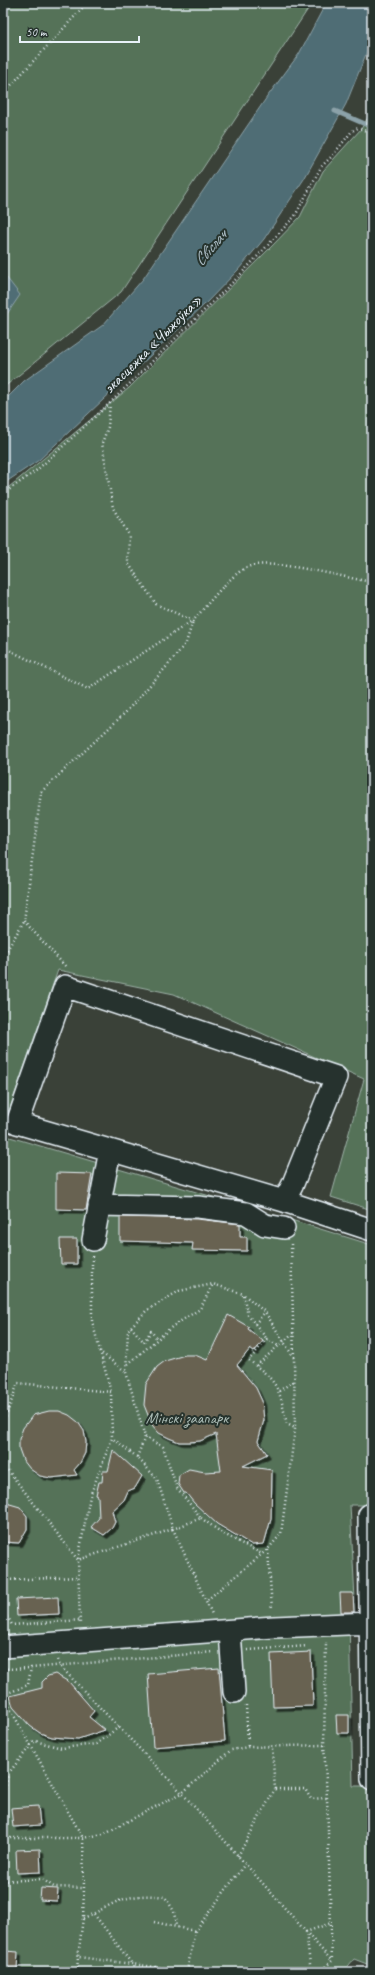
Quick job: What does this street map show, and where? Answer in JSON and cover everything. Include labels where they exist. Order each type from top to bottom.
[{"type":"lane","points":[[99,1205],[205,1208],[246,1213],[265,1226],[288,1235],[291,1220],[290,1203],[292,1186],[336,1077],[65,986],[10,1122],[290,1203],[372,1230]]},
{"type":"lane","points":[[93,1240],[110,1150]]},
{"type":"lane","points":[[369,1515],[372,1623],[372,1779]]},
{"type":"lane","points":[[3,1647],[80,1643],[231,1641],[274,1628],[326,1635],[372,1623]]},
{"type":"lane","points":[[231,1641],[234,1692]]},
{"type":"path","points":[[3,94],[87,3]]},
{"type":"path","name":"экасцежка «Чыжоўка»","points":[[193,620],[156,604],[128,563],[129,535],[113,508],[102,443],[108,427],[110,403],[240,275],[295,216],[321,167],[352,132],[358,128],[372,133]]},
{"type":"path","points":[[3,494],[37,470],[110,403]]},
{"type":"path","points":[[3,647],[88,689],[193,620],[224,586],[246,568],[270,564],[372,582]]},
{"type":"path","points":[[3,957],[24,921],[41,792],[126,712],[163,671],[186,642],[193,620]]},
{"type":"path","points":[[24,921],[72,973]]},
{"type":"path","points":[[112,1438],[137,1457],[157,1479],[173,1529],[207,1600],[268,1549],[281,1534],[295,1429],[294,1358],[288,1235]]},
{"type":"path","points":[[80,1643],[78,1560],[90,1496],[112,1438],[110,1392],[99,1351],[92,1314],[93,1240]]},
{"type":"path","points":[[137,1457],[146,1437],[126,1372],[128,1330],[146,1311],[179,1291],[213,1284],[242,1294],[265,1312],[294,1358]]},
{"type":"path","points":[[127,1364],[173,1326],[200,1308],[213,1284]]},
{"type":"path","points":[[242,1294],[248,1315],[267,1340],[279,1346]]},
{"type":"path","points":[[255,1324],[265,1312]]},
{"type":"path","points":[[131,1327],[144,1342],[151,1331],[158,1339]]},
{"type":"path","points":[[256,1366],[293,1333]]},
{"type":"path","points":[[267,1340],[249,1360],[270,1377],[279,1392],[287,1424],[295,1429]]},
{"type":"path","points":[[99,1351],[126,1372]]},
{"type":"path","points":[[279,1392],[294,1381]]},
{"type":"path","points":[[3,1424],[18,1383],[110,1392]]},
{"type":"path","points":[[146,1437],[163,1447],[177,1488],[201,1518],[222,1533],[262,1554]]},
{"type":"path","points":[[3,1464],[78,1560]]},
{"type":"path","points":[[78,1560],[173,1529],[201,1518]]},
{"type":"path","points":[[268,1549],[274,1628]]},
{"type":"path","points":[[3,1580],[79,1577]]},
{"type":"path","points":[[3,1618],[8,1617],[12,1625],[80,1620]]},
{"type":"path","points":[[318,1645],[326,1635]]},
{"type":"path","points":[[326,1635],[324,1745],[332,1961]]},
{"type":"path","points":[[3,1669],[60,1666],[231,1641],[311,1645]]},
{"type":"path","points":[[54,1644],[60,1666],[182,1793],[332,1961]]},
{"type":"path","points":[[31,1668],[28,1685],[3,1696],[83,1838],[83,1918],[77,1972]]},
{"type":"path","points":[[84,1888],[54,1887],[42,1879],[4,1881],[3,1803],[8,1774],[35,1741],[62,1748],[96,1744],[119,1727]]},
{"type":"path","points":[[4,1838],[83,1838],[103,1834],[182,1793],[231,1750],[248,1747],[272,1748],[324,1745]]},
{"type":"path","points":[[238,1856],[275,1789],[272,1748]]},
{"type":"path","points":[[275,1789],[305,1789],[311,1799],[327,1798]]},
{"type":"path","points":[[187,1971],[195,1931],[245,1864]]},
{"type":"path","points":[[83,1918],[121,1900],[148,1894],[165,1896],[174,1911],[176,1926]]},
{"type":"path","points":[[94,1914],[132,1964]]},
{"type":"path","points":[[154,1922],[195,1931]]},
{"type":"path","points":[[306,1932],[331,1923]]},
{"type":"path","points":[[306,1932],[311,1972]]},
{"type":"path","points":[[78,1957],[194,1972]]},
{"type":"path","points":[[319,1972],[332,1961]]},
{"type":"green space","points":[[3,3],[312,3],[121,292],[3,388]]},
{"type":"green space","points":[[372,111],[372,1210],[331,1197],[364,1079],[174,994],[58,970],[9,1111],[3,1110],[3,491],[129,388],[272,246],[300,217],[323,171],[361,129]]},
{"type":"green space","name":"Мінскі заапарк","points":[[3,1135],[372,1245],[372,1505],[350,1505],[356,1618],[349,1619],[353,1786],[372,1786],[372,1966],[354,1959],[343,1972],[3,1972]]},
{"type":"water","name":"Свіслач","points":[[326,3],[372,3],[372,39],[346,104],[304,179],[264,239],[238,270],[168,339],[39,460],[3,484],[3,402],[24,381],[103,325],[143,279],[267,97],[299,54]]},
{"type":"water","points":[[3,273],[20,295],[3,320]]},
{"type":"building","points":[[56,1173],[92,1174],[86,1210],[56,1209]]},
{"type":"building","points":[[120,1217],[197,1219],[240,1224],[240,1237],[247,1237],[247,1251],[192,1250],[193,1243],[120,1241]]},
{"type":"building","points":[[60,1239],[77,1239],[77,1264],[61,1264]]},
{"type":"building","points":[[228,1315],[249,1327],[248,1329],[263,1341],[254,1352],[250,1349],[237,1365],[256,1388],[262,1401],[264,1420],[258,1441],[267,1454],[243,1466],[272,1470],[271,1519],[264,1544],[252,1545],[217,1524],[194,1503],[186,1493],[184,1493],[178,1484],[179,1475],[189,1469],[205,1472],[221,1471],[216,1434],[200,1441],[189,1442],[179,1442],[169,1438],[159,1433],[152,1425],[144,1405],[146,1384],[157,1367],[165,1361],[185,1355],[195,1355],[207,1360]]},
{"type":"building","points":[[49,1411],[59,1411],[69,1415],[78,1422],[84,1431],[86,1442],[85,1453],[80,1463],[74,1470],[77,1475],[51,1478],[40,1476],[30,1469],[23,1460],[19,1449],[19,1439],[23,1428],[33,1415]]},
{"type":"building","points":[[113,1450],[142,1476],[135,1488],[128,1491],[124,1500],[112,1511],[115,1522],[112,1528],[104,1535],[91,1527],[99,1518],[98,1496],[96,1495],[99,1482],[102,1482],[103,1471],[108,1471]]},
{"type":"building","points":[[3,1502],[20,1507],[27,1516],[27,1529],[19,1543],[3,1542]]},
{"type":"building","points":[[340,1593],[353,1593],[354,1612],[341,1612]]},
{"type":"building","points":[[58,1597],[59,1614],[17,1616],[16,1599]]},
{"type":"building","points":[[311,1652],[313,1706],[273,1707],[271,1654]]},
{"type":"building","points":[[219,1668],[225,1741],[153,1747],[148,1674]]},
{"type":"building","points":[[55,1674],[69,1682],[94,1711],[89,1717],[105,1730],[78,1739],[52,1737],[40,1733],[30,1726],[13,1707],[10,1696],[42,1688],[42,1682],[48,1676]]},
{"type":"building","points":[[336,1715],[349,1715],[349,1733],[337,1733]]},
{"type":"building","points":[[38,1806],[40,1825],[13,1827],[11,1808]]},
{"type":"building","points":[[40,1849],[41,1872],[17,1873],[16,1850]]},
{"type":"building","points":[[41,1888],[58,1889],[57,1901],[40,1900]]},
{"type":"building","points":[[5,1951],[18,1952],[17,1969],[4,1968]]},
{"type":"waterway","points":[[335,111],[372,127]]}]
